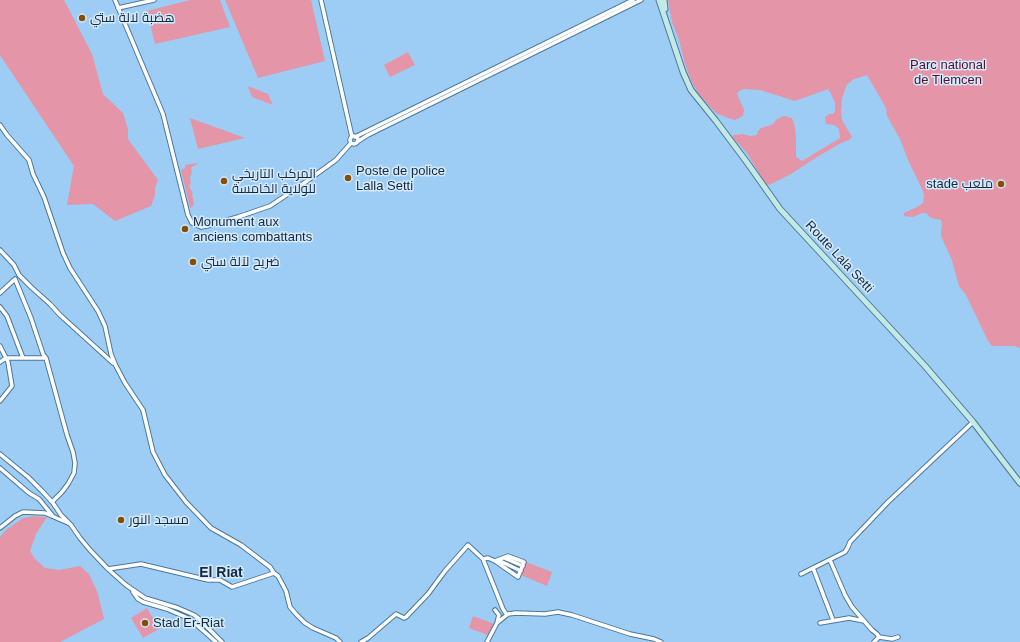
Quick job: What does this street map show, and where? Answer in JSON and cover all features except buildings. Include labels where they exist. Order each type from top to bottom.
[{"type":"main road","points":[[659,0],[669,28]]},
{"type":"main road","points":[[664,0],[669,28]]},
{"type":"main road","name":"Route Lala Setti","points":[[669,28],[683,72],[691,90],[729,138],[780,209],[925,366],[973,422],[1020,483]]},
{"type":"street","points":[[114,0],[163,114],[188,215],[192,223],[201,227],[238,217],[270,206],[336,160],[351,143],[350,139],[633,0]]},
{"type":"street","points":[[118,8],[154,0]]},
{"type":"street","points":[[321,0],[354,137],[357,139],[357,142]]},
{"type":"street","points":[[351,143],[354,144],[368,135],[641,0]]},
{"type":"street","points":[[0,125],[29,160],[63,253],[70,268],[98,312],[105,326],[111,354],[115,364],[125,383],[143,410],[153,452],[165,475],[186,502],[211,528],[241,545],[270,567],[278,576],[286,590],[290,606],[305,623],[336,638],[340,642]]},
{"type":"street","points":[[0,250],[14,265],[19,276],[115,364]]},
{"type":"street","points":[[0,293],[19,276]]},
{"type":"street","points":[[15,279],[31,318],[43,354],[46,358],[75,463],[74,473],[68,484],[52,502]]},
{"type":"street","points":[[0,307],[7,316],[23,358]]},
{"type":"street","points":[[0,346],[8,362],[12,386],[0,402]]},
{"type":"street","points":[[0,362],[6,358],[46,358]]},
{"type":"street","points":[[802,574],[845,552],[850,542],[888,502],[973,422]]},
{"type":"street","points":[[0,454],[28,478],[52,502],[80,538],[108,569],[145,598],[178,608],[194,615],[222,642]]},
{"type":"street","points":[[0,468],[29,493],[39,499],[52,516]]},
{"type":"street","points":[[0,528],[23,512],[45,513],[71,525]]},
{"type":"street","points":[[361,642],[368,638],[396,614],[404,618],[406,617],[428,594],[444,571],[468,545],[483,559],[503,609],[507,615]]},
{"type":"street","points":[[483,559],[488,558],[521,571]]},
{"type":"street","points":[[503,558],[523,566],[520,576],[517,577],[497,561],[503,558]]},
{"type":"street","points":[[830,560],[845,595],[864,621],[879,637],[892,639],[898,637]]},
{"type":"street","points":[[108,569],[141,564],[208,580],[220,580],[232,587],[274,573]]},
{"type":"street","points":[[813,568],[833,620]]},
{"type":"street","points":[[132,589],[138,598],[144,602],[167,609],[190,619],[216,642]]},
{"type":"street","points":[[487,642],[497,623],[499,615],[495,610]]},
{"type":"street","points":[[850,618],[855,610]]},
{"type":"street","points":[[497,623],[507,615],[516,613],[545,614],[558,612],[661,642]]},
{"type":"street","points":[[820,623],[850,618],[864,621]]},
{"type":"street","points":[[874,642],[879,637]]},
{"type":"green space","points":[[0,0],[64,0],[92,54],[103,94],[123,113],[128,129],[128,139],[158,180],[151,206],[115,221],[93,204],[67,205],[74,166],[0,55]]},
{"type":"green space","points":[[190,0],[220,0],[230,27],[155,44],[147,11]]},
{"type":"green space","points":[[225,0],[311,0],[325,61],[258,78]]},
{"type":"green space","name":"Parc national de Tlemcen","points":[[668,0],[1020,0],[1020,348],[1015,346],[992,346],[988,341],[966,295],[959,286],[952,260],[941,236],[941,220],[931,218],[926,213],[913,217],[904,216],[904,213],[923,203],[923,191],[900,139],[887,116],[886,108],[867,75],[852,80],[847,84],[842,99],[842,120],[852,137],[791,174],[766,185],[747,153],[732,137],[733,135],[757,135],[761,128],[773,124],[777,119],[784,116],[792,118],[795,127],[796,157],[802,161],[840,138],[839,129],[834,125],[826,124],[825,117],[829,114],[833,114],[835,111],[835,103],[830,92],[828,89],[795,101],[760,90],[744,89],[739,91],[737,94],[744,110],[743,116],[735,120],[716,113],[698,94],[690,78],[672,22]]},
{"type":"green space","points":[[408,52],[415,65],[390,77],[384,65]]},
{"type":"green space","points":[[248,86],[268,94],[273,105],[252,97]]},
{"type":"green space","points":[[190,118],[245,138],[198,149]]},
{"type":"green space","points":[[198,163],[191,169],[191,183],[189,186],[193,192],[194,205],[190,208],[181,170],[185,168],[185,165]]},
{"type":"green space","points":[[34,516],[47,517],[36,534],[30,551],[35,559],[45,568],[59,570],[80,566],[89,574],[98,594],[104,619],[60,642],[0,642],[0,537],[6,530],[23,518]]},
{"type":"green space","points":[[526,562],[552,572],[547,586],[521,575]]},
{"type":"green space","name":"Stad Er-Riat","points":[[147,608],[159,629],[143,638],[131,618]]},
{"type":"green space","points":[[473,616],[494,624],[490,636],[469,628]]},
{"type":"place","name":"هضبة لالة ستي","points":[[82,18]]},
{"type":"place","name":"Poste de police Lalla Setti","points":[[348,178]]},
{"type":"place","name":"المركب التاريخي للولاية الخامسة","points":[[224,181]]},
{"type":"place","name":"stade ملعب","points":[[1001,184]]},
{"type":"place","name":"Monument aux anciens combattants","points":[[185,229]]},
{"type":"place","name":"ضريح لآلة ستي","points":[[193,262]]},
{"type":"place","name":"مسجد النور","points":[[121,520]]},
{"type":"place","name":"Stad Er-Riat","points":[[145,623]]},
{"type":"district","name":"El Riat","points":[[221,573]]}]
